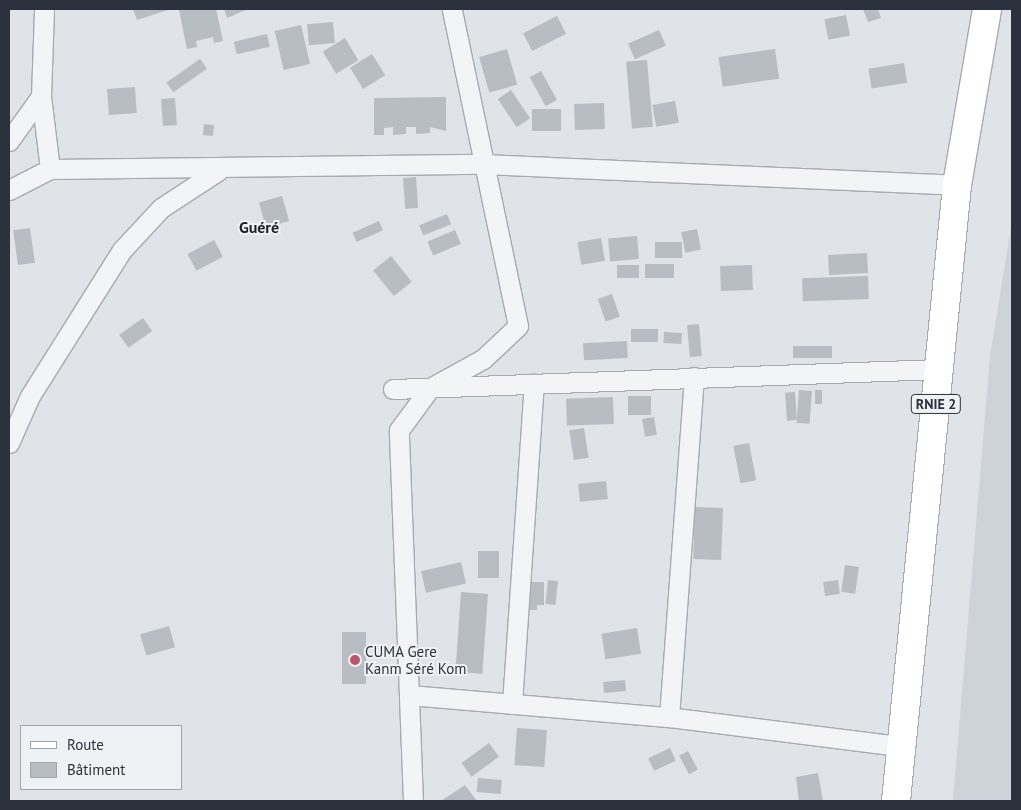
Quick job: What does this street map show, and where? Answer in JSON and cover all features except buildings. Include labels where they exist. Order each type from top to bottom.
[{"type":"main road","name":"RNIE 2","points":[[896,801],[904,747],[938,369],[957,185],[987,9]]},
{"type":"street","points":[[44,9],[41,96],[50,169]]},
{"type":"street","points":[[413,801],[399,430],[430,388],[483,359],[518,326],[452,9]]},
{"type":"street","points":[[9,140],[41,96]]},
{"type":"street","points":[[9,190],[50,169],[219,170],[483,164],[957,185]]},
{"type":"street","points":[[9,443],[30,396],[122,250],[161,208],[219,170]]},
{"type":"street","points":[[393,390],[938,369]]},
{"type":"street","points":[[669,717],[694,377]]},
{"type":"street","points":[[512,704],[534,384]]},
{"type":"street","points":[[410,695],[669,717],[904,747]]},
{"type":"shaded area","points":[[1012,221],[1012,801],[953,801],[990,356]]},
{"type":"place","name":"CUMA Gere Kanm Séré Kom","points":[[355,660]]},
{"type":"district","name":"Guéré","points":[[259,227]]}]
